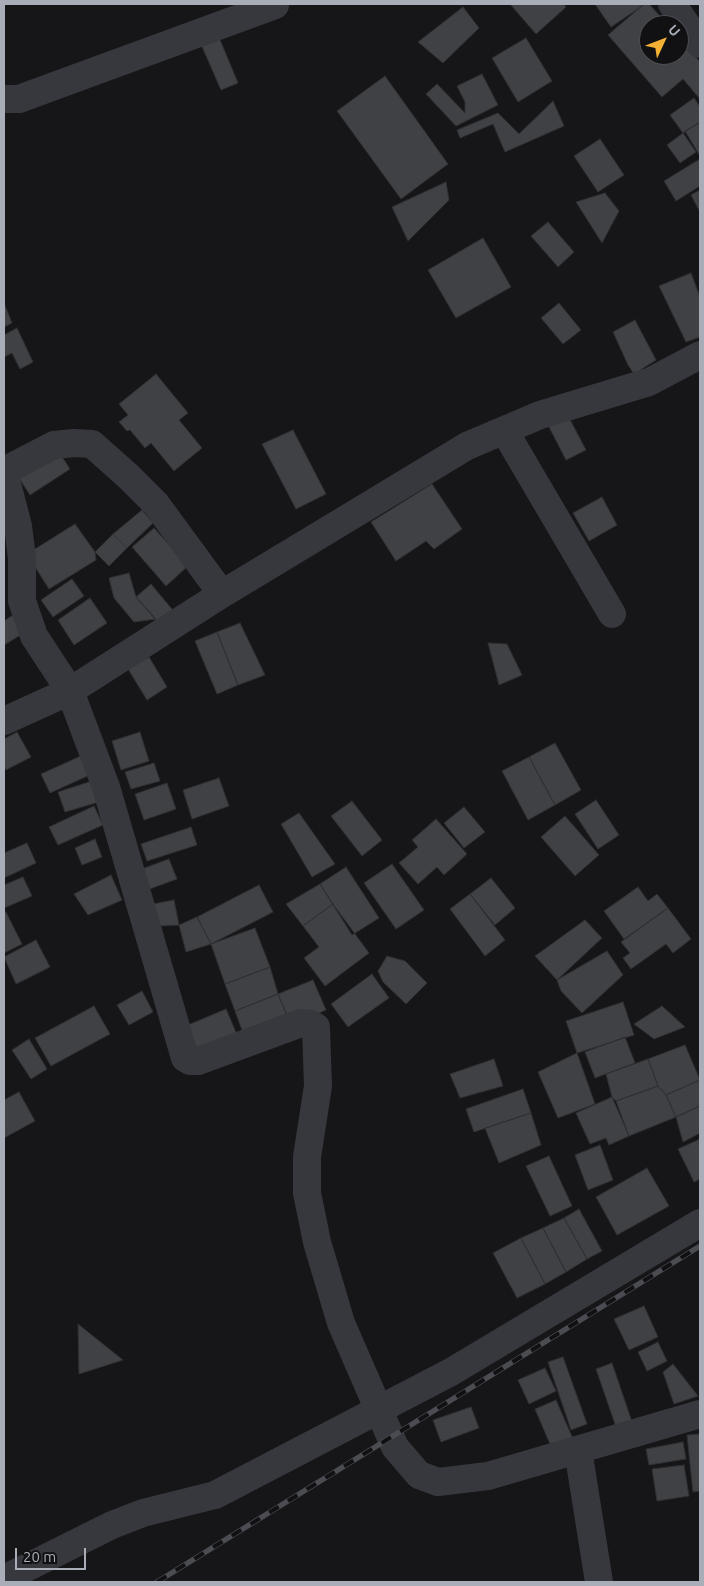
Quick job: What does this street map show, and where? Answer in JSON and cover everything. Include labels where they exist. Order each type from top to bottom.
[{"type":"street","points":[[672,4],[700,44]]},
{"type":"street","points":[[4,100],[19,99],[275,5]]},
{"type":"street","points":[[4,721],[70,691],[222,594],[467,446],[540,415],[649,382],[700,355]]},
{"type":"street","points":[[504,430],[612,614]]},
{"type":"street","points":[[222,594],[156,504],[92,444],[54,445],[4,471],[18,526],[22,558],[22,601],[34,636],[70,691],[106,787],[185,1058],[190,1061],[198,1061],[301,1023],[311,1024],[316,1027],[318,1086],[307,1157],[307,1193],[317,1242],[341,1323],[395,1447],[420,1475],[438,1482],[488,1476],[700,1414]]},
{"type":"street","points":[[4,1579],[112,1525],[143,1513],[215,1495],[451,1372],[700,1223]]},
{"type":"street","points":[[578,1450],[599,1582]]},
{"type":"building","points":[[510,4],[563,4],[566,7],[536,34]]},
{"type":"building","points":[[595,4],[645,4],[611,27]]},
{"type":"building","points":[[644,4],[649,4],[659,15],[639,15],[639,65],[689,65],[689,49],[700,62],[700,99],[683,79],[662,97],[608,35]]},
{"type":"building","points":[[463,7],[479,28],[443,63],[418,42]]},
{"type":"building","points":[[218,35],[238,83],[221,90],[200,42]]},
{"type":"building","points":[[526,38],[552,81],[518,102],[492,58]]},
{"type":"building","points":[[482,74],[498,105],[456,126],[426,94],[437,84],[465,113],[465,102],[457,86]]},
{"type":"building","points":[[385,76],[448,164],[401,199],[337,111]]},
{"type":"building","points":[[694,98],[700,107],[700,122],[683,133],[670,115]]},
{"type":"building","points":[[553,101],[564,126],[505,152],[493,124],[460,138],[457,130],[498,113],[519,134]]},
{"type":"building","points":[[700,122],[700,156],[685,131]]},
{"type":"building","points":[[683,133],[696,152],[680,163],[667,145]]},
{"type":"building","points":[[600,139],[624,175],[598,192],[574,156]]},
{"type":"building","points":[[700,159],[700,186],[676,201],[664,181]]},
{"type":"building","points":[[446,182],[449,200],[408,241],[392,207]]},
{"type":"building","points":[[700,190],[700,212],[691,195]]},
{"type":"building","points":[[605,193],[619,211],[602,243],[576,202]]},
{"type":"building","points":[[548,222],[574,252],[558,267],[531,236]]},
{"type":"building","points":[[483,238],[511,287],[456,318],[428,270]]},
{"type":"building","points":[[691,273],[700,297],[700,337],[686,342],[659,286]]},
{"type":"building","points":[[4,303],[12,323],[4,327]]},
{"type":"building","points":[[559,303],[581,330],[563,344],[541,318]]},
{"type":"building","points":[[635,320],[656,360],[634,374],[613,332]]},
{"type":"building","points":[[17,328],[33,362],[20,369],[12,353],[4,357],[4,335]]},
{"type":"building","points":[[156,374],[188,413],[179,420],[202,448],[174,471],[151,443],[145,448],[130,430],[127,431],[119,422],[128,415],[119,404]]},
{"type":"building","points":[[566,412],[586,450],[566,460],[547,423]]},
{"type":"building","points":[[293,430],[326,494],[296,509],[262,444]]},
{"type":"building","points":[[57,449],[70,469],[30,495],[17,475]]},
{"type":"building","points":[[432,484],[462,529],[434,549],[426,541],[396,561],[371,522]]},
{"type":"building","points":[[602,497],[617,525],[589,541],[573,513]]},
{"type":"building","points":[[142,510],[153,523],[127,548],[113,534]]},
{"type":"building","points":[[75,524],[95,552],[96,560],[49,589],[27,554]]},
{"type":"building","points":[[154,528],[188,566],[166,586],[132,547]]},
{"type":"building","points":[[113,534],[127,548],[109,566],[95,552]]},
{"type":"building","points":[[129,573],[136,597],[156,619],[134,622],[114,598],[109,578]]},
{"type":"building","points":[[72,579],[84,596],[53,617],[41,600]]},
{"type":"building","points":[[151,584],[176,614],[162,627],[136,597]]},
{"type":"building","points":[[90,598],[107,623],[74,645],[58,620]]},
{"type":"building","points":[[13,615],[24,633],[4,645],[4,621]]},
{"type":"building","points":[[240,623],[265,675],[238,685],[217,632]]},
{"type":"building","points":[[217,632],[238,685],[217,694],[195,641]]},
{"type":"building","points":[[488,643],[507,644],[522,675],[499,685]]},
{"type":"building","points":[[149,657],[167,687],[147,700],[128,669]]},
{"type":"building","points":[[17,732],[31,757],[6,770],[4,766],[4,739]]},
{"type":"building","points":[[140,732],[149,761],[121,770],[112,741]]},
{"type":"building","points":[[555,743],[581,790],[555,805],[529,757]]},
{"type":"building","points":[[83,755],[92,774],[50,793],[41,774]]},
{"type":"building","points":[[529,757],[555,805],[528,820],[502,771]]},
{"type":"building","points":[[154,763],[160,781],[131,789],[125,772]]},
{"type":"building","points":[[219,778],[229,806],[192,819],[183,790]]},
{"type":"building","points":[[92,781],[99,802],[65,812],[58,792]]},
{"type":"building","points":[[167,783],[176,809],[144,820],[135,794]]},
{"type":"building","points":[[596,800],[619,835],[598,849],[575,814]]},
{"type":"building","points":[[352,801],[382,840],[362,856],[331,816]]},
{"type":"building","points":[[94,806],[103,825],[58,845],[49,827]]},
{"type":"building","points":[[464,807],[485,832],[464,848],[444,823]]},
{"type":"building","points":[[299,813],[335,864],[312,877],[281,824]]},
{"type":"building","points":[[565,816],[599,855],[575,876],[541,837]]},
{"type":"building","points":[[436,819],[467,854],[444,875],[437,867],[418,884],[399,863],[418,847],[412,840]]},
{"type":"building","points":[[191,827],[197,845],[147,861],[141,844]]},
{"type":"building","points":[[95,839],[102,857],[82,865],[75,848]]},
{"type":"building","points":[[27,843],[36,863],[4,878],[4,853]]},
{"type":"building","points":[[169,859],[177,879],[147,890],[139,870]]},
{"type":"building","points":[[392,864],[424,910],[396,929],[364,883]]},
{"type":"building","points":[[346,867],[379,918],[352,935],[320,884]]},
{"type":"building","points":[[111,875],[122,900],[88,915],[74,894]]},
{"type":"building","points":[[23,877],[32,896],[4,908],[4,885]]},
{"type":"building","points":[[491,878],[515,908],[495,925],[470,894]]},
{"type":"building","points":[[320,884],[333,904],[303,926],[286,904]]},
{"type":"building","points":[[259,885],[273,912],[211,944],[197,917]]},
{"type":"building","points":[[638,887],[648,901],[657,894],[668,908],[624,939],[604,911]]},
{"type":"building","points":[[470,894],[505,940],[485,956],[450,909]]},
{"type":"building","points":[[174,900],[179,925],[159,926],[153,904]]},
{"type":"building","points":[[333,904],[369,953],[325,986],[304,958],[319,947],[303,926]]},
{"type":"building","points":[[668,908],[691,939],[673,953],[666,944],[631,969],[623,958],[630,953],[621,942]]},
{"type":"building","points":[[6,912],[22,944],[4,953],[4,913]]},
{"type":"building","points":[[197,917],[211,944],[186,952],[179,925]]},
{"type":"building","points":[[585,920],[602,938],[557,980],[535,956]]},
{"type":"building","points":[[255,928],[270,967],[225,984],[211,944]]},
{"type":"building","points":[[36,940],[50,967],[16,984],[4,957]]},
{"type":"building","points":[[607,951],[623,975],[582,1013],[561,991],[557,980]]},
{"type":"building","points":[[387,956],[405,961],[427,983],[406,1004],[383,982],[378,971]]},
{"type":"building","points":[[270,967],[278,994],[235,1011],[225,984]]},
{"type":"building","points":[[372,974],[389,998],[348,1027],[331,1004]]},
{"type":"building","points":[[313,980],[326,1010],[291,1025],[278,994]]},
{"type":"building","points":[[142,991],[153,1012],[129,1025],[117,1005]]},
{"type":"building","points":[[278,994],[291,1025],[246,1041],[235,1011]]},
{"type":"building","points":[[623,1002],[634,1035],[577,1053],[566,1021]]},
{"type":"building","points":[[94,1006],[110,1034],[51,1066],[35,1038]]},
{"type":"building","points":[[662,1006],[685,1027],[654,1039],[634,1024]]},
{"type":"building","points":[[226,1009],[238,1037],[193,1056],[181,1028]]},
{"type":"building","points":[[625,1037],[635,1063],[595,1078],[585,1052]]},
{"type":"building","points":[[29,1039],[47,1069],[31,1079],[12,1050]]},
{"type":"building","points":[[685,1045],[700,1080],[666,1095],[658,1086],[648,1059]]},
{"type":"building","points":[[577,1053],[595,1104],[558,1118],[538,1072]]},
{"type":"building","points":[[494,1059],[503,1086],[460,1098],[450,1074]]},
{"type":"building","points":[[648,1059],[658,1086],[616,1101],[612,1097],[606,1074]]},
{"type":"building","points":[[700,1080],[700,1106],[676,1117],[666,1095]]},
{"type":"building","points":[[658,1086],[666,1095],[676,1117],[629,1136],[616,1101]]},
{"type":"building","points":[[523,1089],[531,1113],[474,1132],[466,1109]]},
{"type":"building","points":[[19,1092],[35,1121],[4,1138],[4,1100]]},
{"type":"building","points":[[612,1097],[629,1136],[609,1145],[606,1138],[590,1144],[576,1113]]},
{"type":"building","points":[[700,1106],[700,1133],[683,1142],[676,1117]]},
{"type":"building","points":[[531,1113],[541,1145],[499,1163],[485,1128]]},
{"type":"building","points":[[700,1139],[700,1179],[694,1182],[678,1149]]},
{"type":"building","points":[[600,1145],[613,1180],[588,1190],[575,1155]]},
{"type":"building","points":[[549,1156],[572,1206],[550,1216],[526,1166]]},
{"type":"building","points":[[647,1168],[669,1206],[617,1235],[596,1197]]},
{"type":"building","points":[[579,1209],[602,1251],[587,1259],[564,1218]]},
{"type":"building","points":[[564,1218],[587,1259],[566,1272],[543,1228]]},
{"type":"building","points":[[543,1228],[566,1272],[545,1284],[521,1238]]},
{"type":"building","points":[[521,1238],[545,1284],[517,1298],[493,1253]]},
{"type":"building","points":[[644,1306],[658,1337],[629,1350],[614,1319]]},
{"type":"building","points":[[78,1324],[123,1360],[79,1374]]},
{"type":"building","points":[[658,1342],[667,1361],[647,1371],[638,1352]]},
{"type":"building","points":[[563,1357],[587,1424],[571,1430],[548,1362]]},
{"type":"building","points":[[612,1363],[632,1422],[616,1427],[596,1369]]},
{"type":"building","points":[[673,1364],[698,1396],[674,1404],[663,1372]]},
{"type":"building","points":[[545,1368],[556,1391],[529,1404],[518,1380]]},
{"type":"building","points":[[556,1400],[574,1441],[550,1444],[535,1409]]},
{"type":"building","points":[[471,1407],[479,1428],[441,1442],[433,1420]]},
{"type":"building","points":[[700,1434],[700,1491],[693,1492],[687,1435]]},
{"type":"building","points":[[683,1442],[686,1459],[649,1465],[646,1449]]},
{"type":"building","points":[[684,1465],[689,1496],[657,1501],[652,1469]]},
{"type":"railway","points":[[157,1582],[700,1246]]}]
